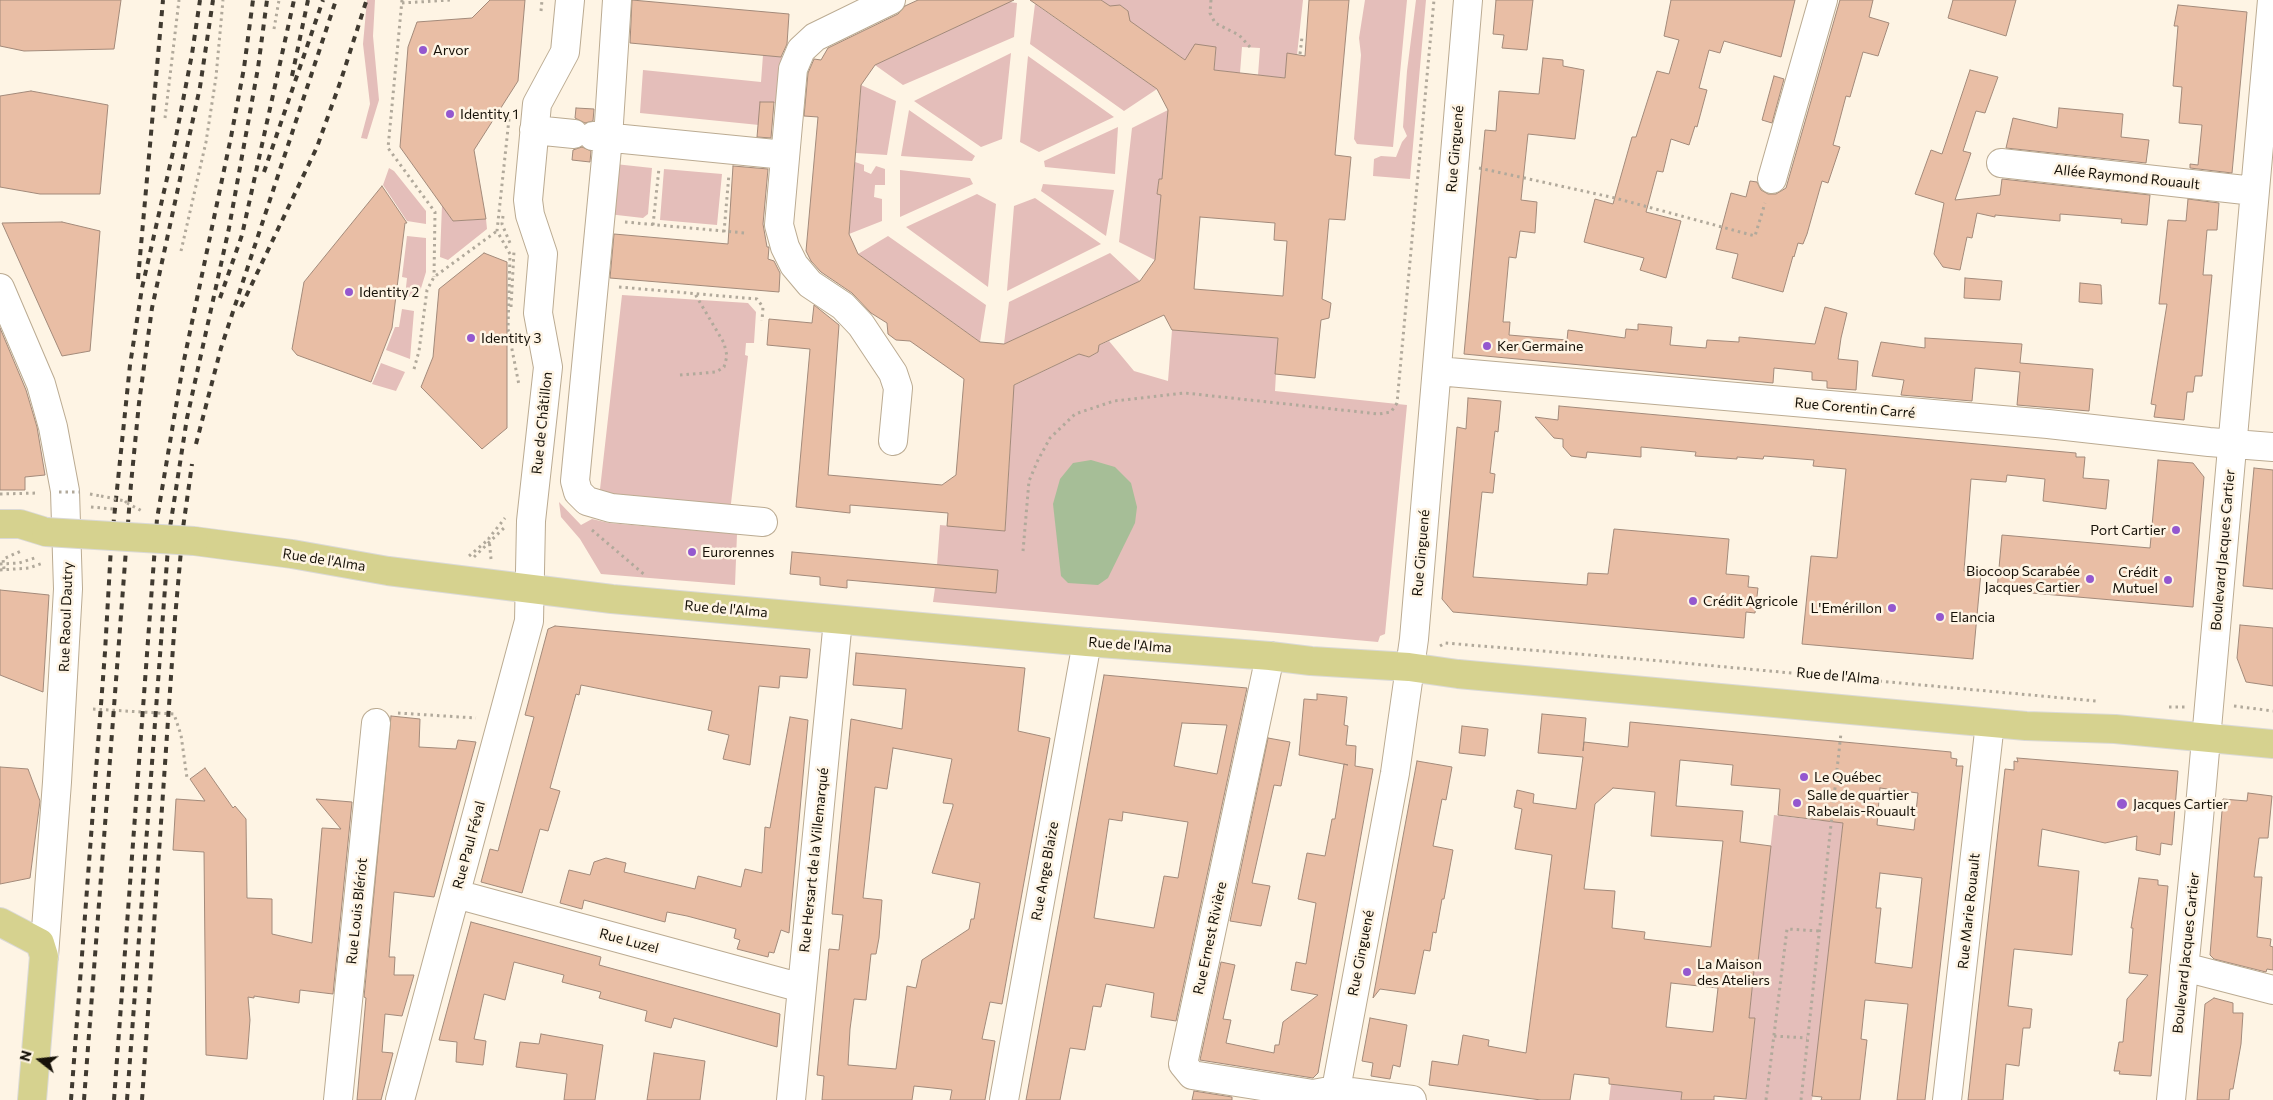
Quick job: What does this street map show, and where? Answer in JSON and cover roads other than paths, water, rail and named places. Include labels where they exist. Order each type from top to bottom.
[{"type":"main road","name":"Rue de l'Alma","points":[[0,524],[20,524],[40,546]]},
{"type":"main road","name":"Rue de l'Alma","points":[[1,556],[40,546],[194,541],[292,554],[388,571],[531,588],[572,595],[1087,642],[1270,656],[1311,662],[1409,667],[1458,674],[1990,723],[2115,729],[2273,744]]},
{"type":"main road","points":[[11,928],[40,943],[44,956],[30,1100]]},
{"type":"main road","points":[[11,928],[26,969],[23,1032],[30,1100]]},
{"type":"street","name":"Rue de Châtillon","points":[[531,588],[531,521],[548,367],[537,302],[543,254],[530,215],[528,200],[537,104],[562,62],[565,52],[570,0]]},
{"type":"street","points":[[617,0],[592,136],[600,220],[574,481],[578,492],[587,501],[612,508],[762,522]]},
{"type":"street","points":[[891,0],[815,37],[801,50],[793,69],[780,225],[785,247],[794,265],[810,284],[843,306],[861,325],[893,373],[898,388],[893,441]]},
{"type":"street","name":"Rue Ginguené","points":[[1334,1095],[1395,773],[1414,639],[1468,0]]},
{"type":"street","points":[[1772,179],[1824,0]]},
{"type":"street","name":"Boulevard Jacques Cartier","points":[[2171,1100],[2200,811],[2231,444],[2272,0]]},
{"type":"street","points":[[534,130],[785,154]]},
{"type":"street","name":"Allée Raymond Rouault","points":[[2000,163],[2254,191]]},
{"type":"street","name":"Rue Raoul Dautry","points":[[0,288],[28,351],[43,391],[53,427],[65,491],[68,589],[44,956]]},
{"type":"street","name":"Rue Corentin Carré","points":[[1437,372],[2048,424],[2273,447]]},
{"type":"street","name":"Rue Paul Féval","points":[[400,1100],[529,621],[531,588]]},
{"type":"street","name":"Rue Hersart de la Villemarqué","points":[[791,1100],[838,620]]},
{"type":"street","name":"Rue Ange Blaize","points":[[1004,1100],[1087,642]]},
{"type":"street","name":"Rue Ernest Rivière","points":[[1270,656],[1183,1064],[1192,1075],[1313,1094],[1334,1095]]},
{"type":"street","name":"Rue Louis Blériot","points":[[338,1100],[376,723]]},
{"type":"street","name":"Rue Marie Rouault","points":[[1948,1100],[1990,723]]},
{"type":"street","name":"Rue Luzel","points":[[456,894],[802,988]]},
{"type":"street","points":[[2184,967],[2273,990]]},
{"type":"street","points":[[1334,1095],[1412,1100]]},
{"type":"railway","points":[[138,279],[163,0]]},
{"type":"railway","points":[[71,1100],[105,652],[111,547],[130,365],[142,288],[173,152],[192,54],[200,0]]},
{"type":"railway","points":[[84,1100],[131,484],[139,403],[152,308],[200,87],[213,0]]},
{"type":"railway","points":[[114,1100],[157,519],[183,365],[244,68],[253,0]]},
{"type":"railway","points":[[127,1100],[169,534],[187,418],[229,228],[258,68],[267,0]]},
{"type":"railway","points":[[220,298],[242,235],[294,0]]},
{"type":"railway","points":[[292,76],[308,0]]},
{"type":"railway","points":[[264,172],[323,0]]},
{"type":"railway","points":[[196,444],[221,348],[336,0]]},
{"type":"railway","points":[[241,307],[317,147],[366,2]]},
{"type":"railway","points":[[142,1100],[175,618],[183,528],[192,464]]},
{"type":"place","name":"Arvor","points":[[423,50]]},
{"type":"place","name":"Identity 1","points":[[450,114]]},
{"type":"place","name":"Identity 2","points":[[349,292]]},
{"type":"place","name":"Identity 3","points":[[471,338]]},
{"type":"place","name":"Ker Germaine","points":[[1487,346]]},
{"type":"place","name":"Port Cartier","points":[[2176,530]]},
{"type":"place","name":"Eurorennes","points":[[692,552]]},
{"type":"place","name":"Biocoop Scarabée Jacques Cartier","points":[[2090,579]]},
{"type":"place","name":"Crédit Mutuel","points":[[2168,580]]},
{"type":"place","name":"Crédit Agricole","points":[[1693,601]]},
{"type":"place","name":"L'Emérillon","points":[[1892,608]]},
{"type":"place","name":"Elancia","points":[[1940,617]]},
{"type":"place","name":"Le Québec","points":[[1804,777]]},
{"type":"place","name":"Salle de quartier Rabelais-Rouault","points":[[1797,803]]},
{"type":"place","name":"Jacques Cartier","points":[[2122,804]]},
{"type":"place","name":"La Maison des Ateliers","points":[[1687,972]]}]
